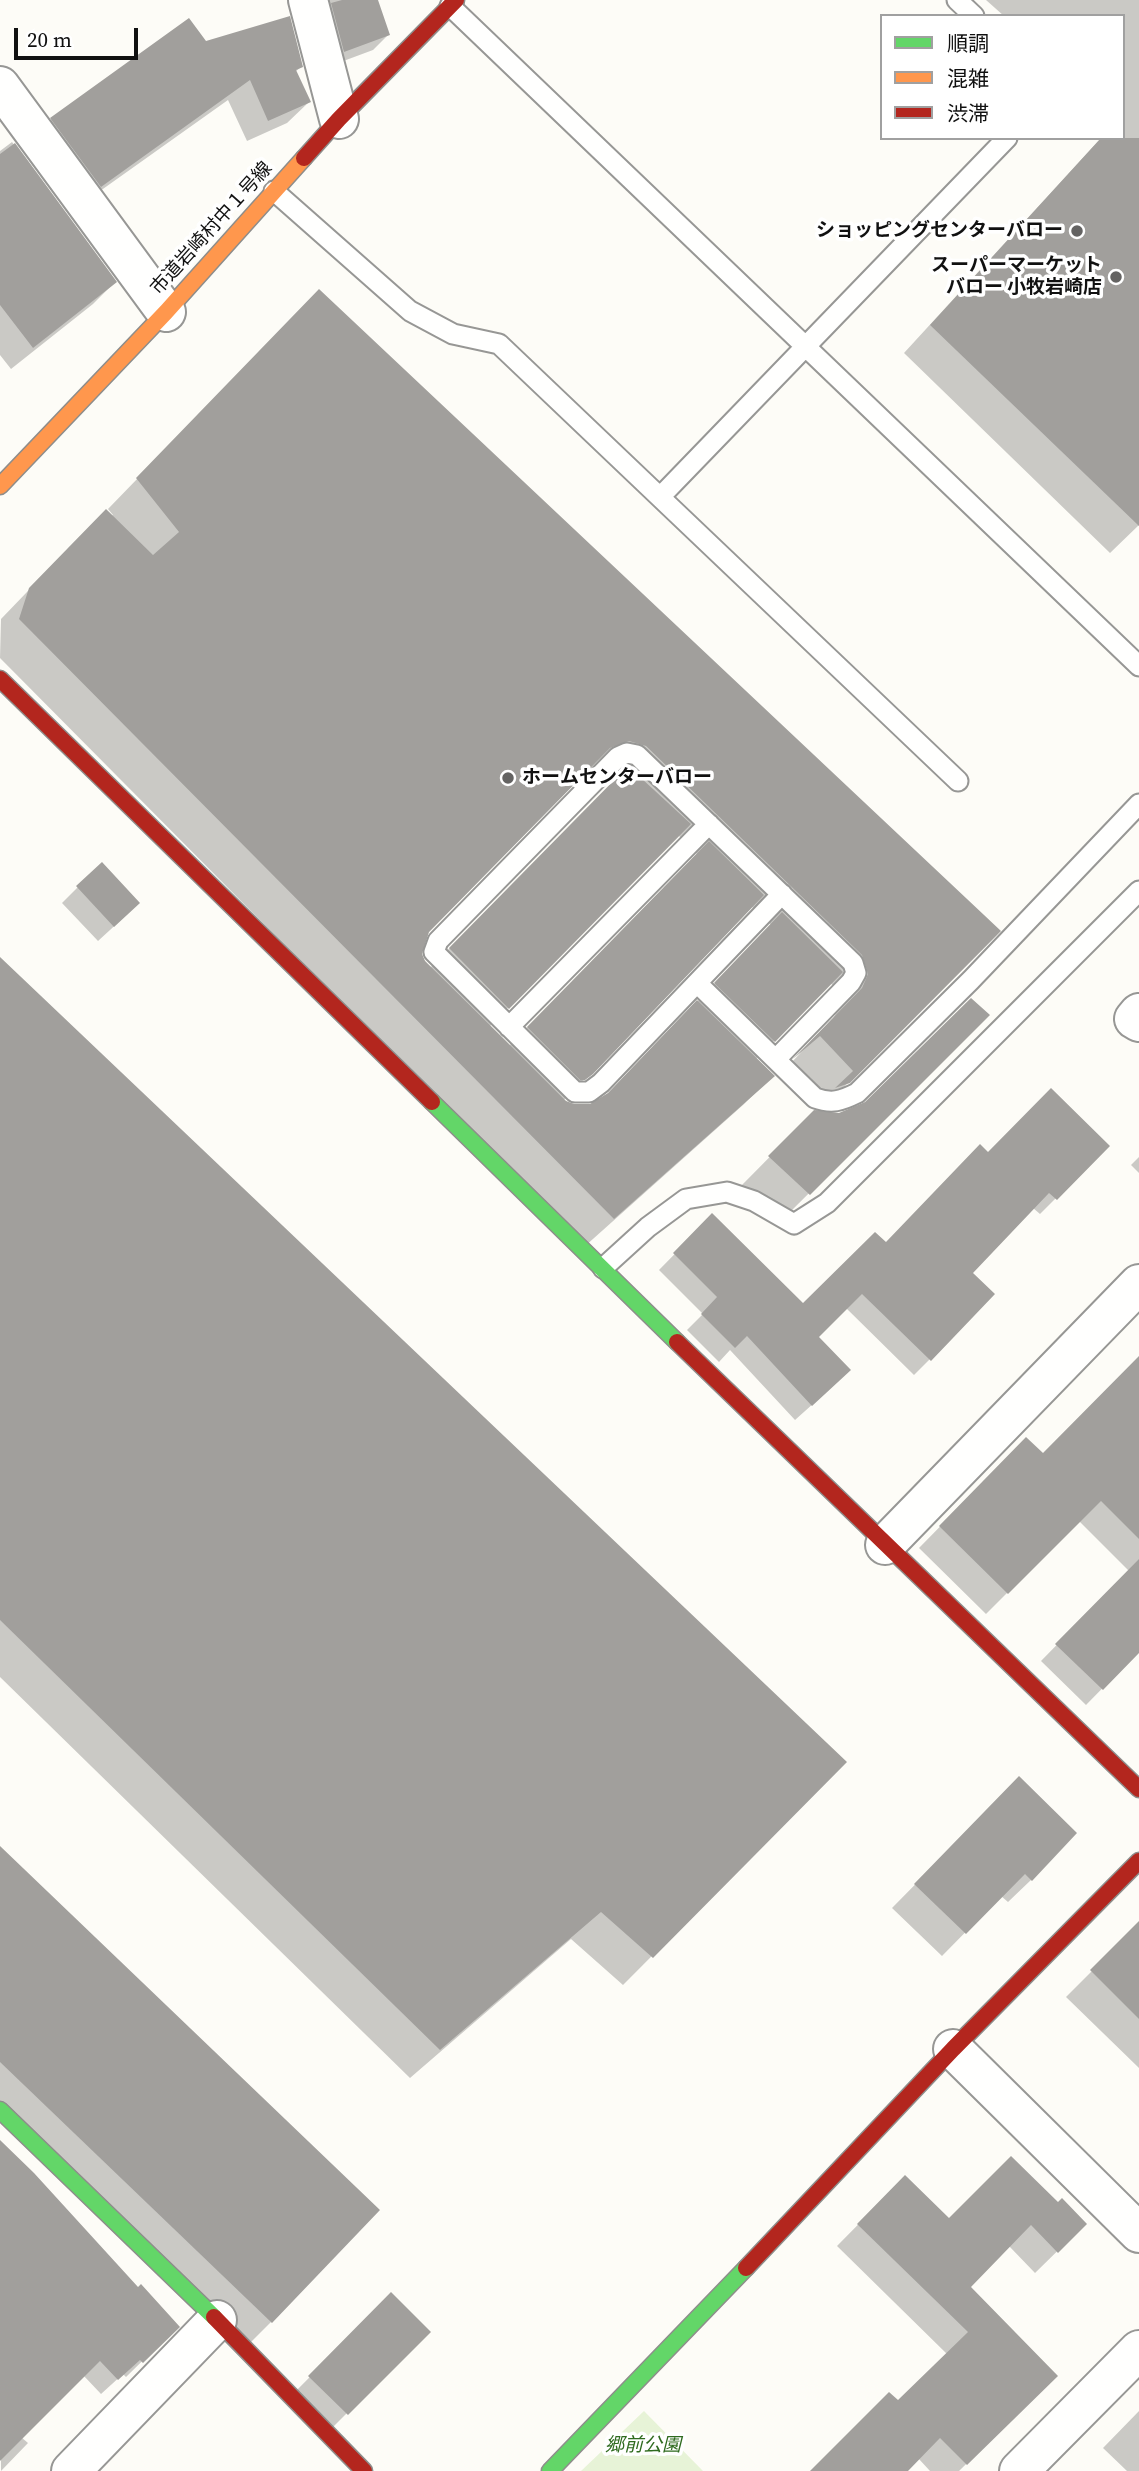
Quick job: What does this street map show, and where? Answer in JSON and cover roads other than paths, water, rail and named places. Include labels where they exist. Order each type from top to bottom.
[{"type":"street","points":[[308,0],[339,119]]},
{"type":"street","name":"市道岩崎村中１号線","points":[[0,486],[166,312],[339,119],[453,3]]},
{"type":"street","points":[[0,86],[166,312]]},
{"type":"street","points":[[0,679],[885,1545],[1139,1789]]},
{"type":"street","points":[[1139,1013],[1134,1018],[1139,1022]]},
{"type":"street","points":[[885,1545],[1133,1304]]},
{"type":"street","points":[[550,2471],[724,2292],[953,2049],[1139,1861]]},
{"type":"street","points":[[953,2049],[1139,2232]]},
{"type":"street","points":[[0,2110],[217,2320],[364,2471]]},
{"type":"street","points":[[71,2471],[217,2320]]},
{"type":"street","points":[[1019,2471],[1139,2350]]},
{"type":"lane","points":[[957,0],[972,14]]},
{"type":"lane","points":[[453,3],[1139,666]]},
{"type":"lane","points":[[661,496],[1005,140]]},
{"type":"lane","points":[[275,191],[410,311],[453,334],[499,344],[958,781]]},
{"type":"lane","points":[[776,1059],[856,974],[853,962],[637,755],[628,753],[618,757],[438,941],[434,952],[575,1092],[589,1091],[601,1083],[782,894]]},
{"type":"lane","points":[[697,983],[815,1098],[826,1102],[840,1101],[857,1093],[971,980],[1139,804]]},
{"type":"lane","points":[[509,1027],[709,824]]},
{"type":"lane","points":[[603,1268],[648,1227],[686,1199],[727,1192],[754,1201],[794,1224],[827,1203],[1139,891]]},
{"type":"place","name":"ショッピングセンターバロー","points":[[1077,231]]},
{"type":"place","name":"スーパーマーケット バロー 小牧岩崎店","points":[[1116,277]]},
{"type":"place","name":"ホームセンターバロー","points":[[508,778]]},
{"type":"park label","name":"郷前公園","points":[[643,2446]]}]
